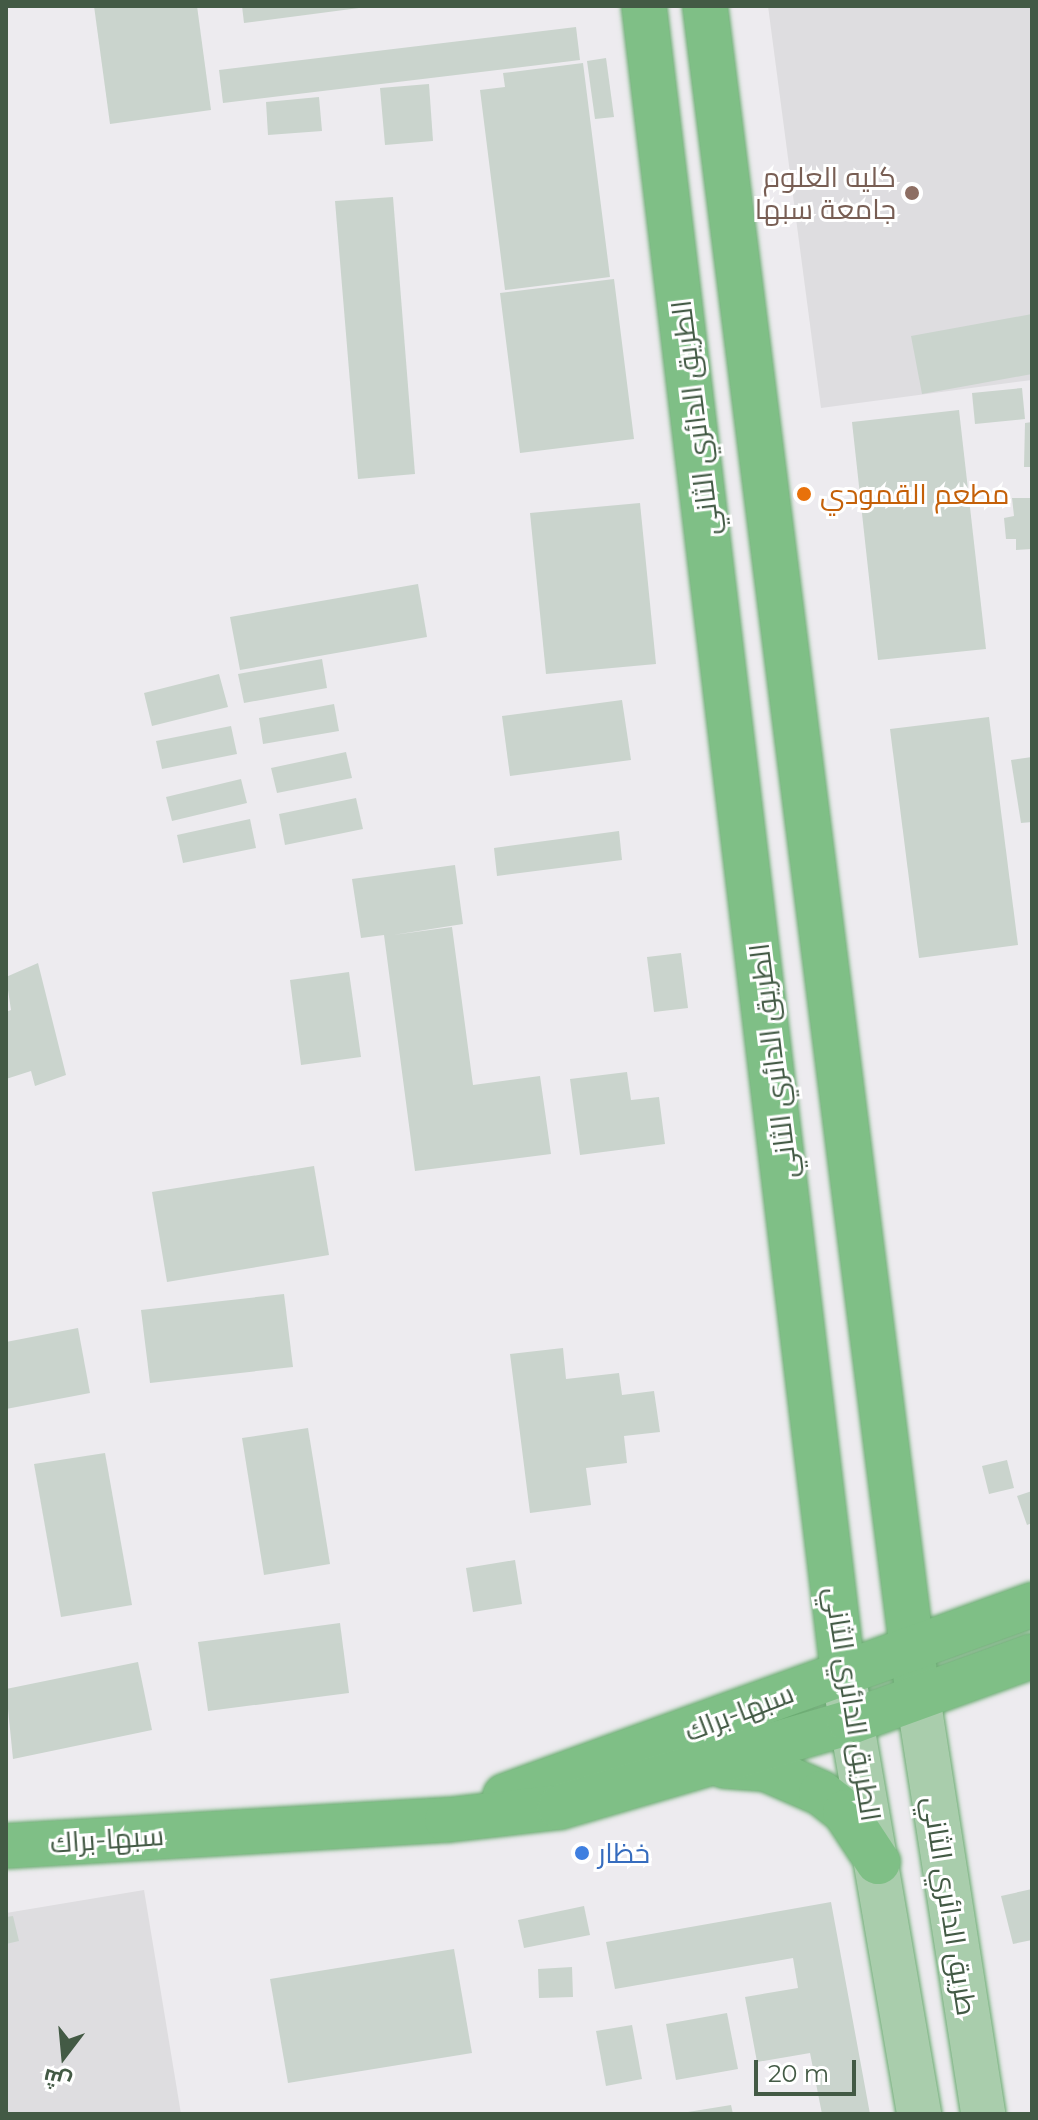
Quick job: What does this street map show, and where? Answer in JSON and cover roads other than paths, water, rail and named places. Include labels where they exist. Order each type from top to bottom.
[{"type":"highway","name":"الطريق الدائري الثاني","points":[[644,6],[843,1673]]},
{"type":"highway","points":[[705,6],[918,1697]]},
{"type":"highway","name":"سبها-براك","points":[[447,1820],[548,1778],[622,1757],[1032,1605]]},
{"type":"highway","name":"سبها-براك","points":[[6,1846],[447,1820],[560,1807],[706,1767],[850,1722],[1032,1656]]},
{"type":"highway","points":[[706,1767],[766,1769],[795,1778],[845,1812],[878,1862]]},
{"type":"main road","name":"الطريق الدائري الثاني","points":[[843,1673],[919,2114]]},
{"type":"main road","name":"طريق الدائري الثاني","points":[[918,1697],[983,2114]]},
{"type":"place","name":"كليه العلوم جامعة سبها","points":[[912,193]]},
{"type":"place","name":"مطعم القمودي","points":[[804,494]]},
{"type":"place","name":"خظار","points":[[582,1853]]}]
